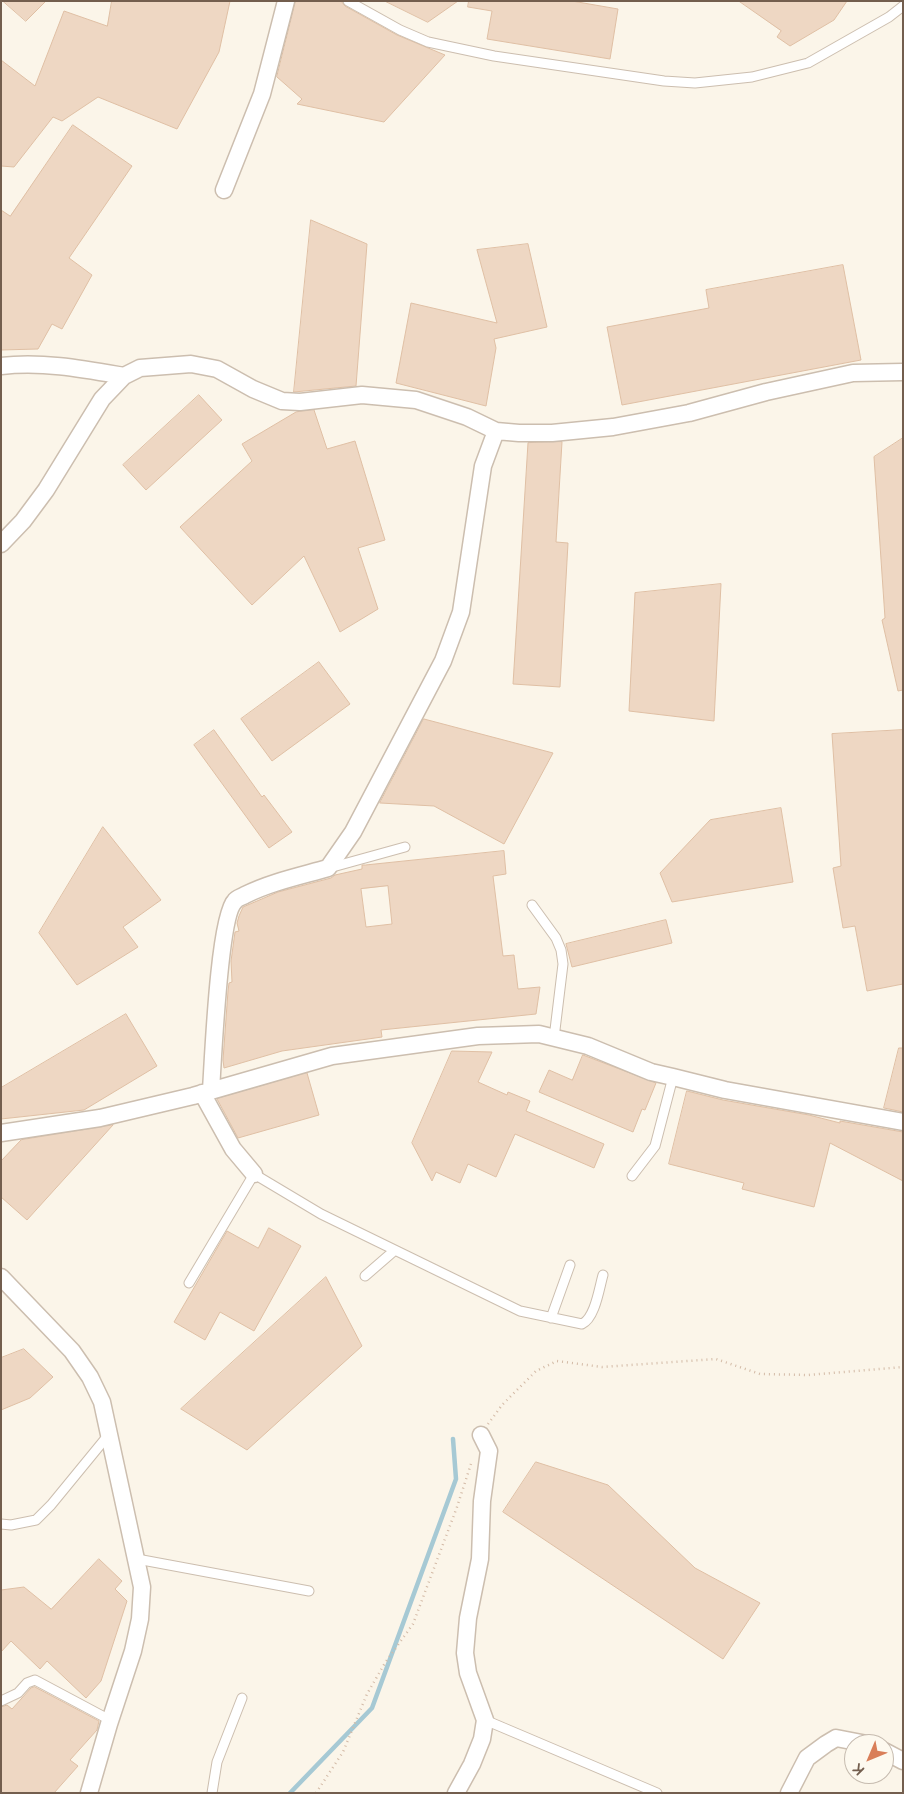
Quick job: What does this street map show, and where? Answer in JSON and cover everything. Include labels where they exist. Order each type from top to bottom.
[{"type":"street","points":[[224,190],[262,94],[286,1]]},
{"type":"street","points":[[1,366],[26,363],[86,369],[124,376]]},
{"type":"street","points":[[1,544],[23,521],[46,490],[102,400],[124,376],[140,368],[191,364],[217,369],[253,389],[282,401],[300,402],[362,395],[416,400],[467,417],[496,431],[519,433],[544,433],[613,427],[689,413],[766,392],[853,373],[903,372]]},
{"type":"street","points":[[254,1174],[233,1149],[207,1092],[219,981],[230,909],[235,900],[259,888],[328,868],[352,832],[443,661],[461,612],[483,466],[496,431]]},
{"type":"street","points":[[1,1133],[100,1118],[207,1092],[332,1056],[478,1036],[539,1034],[588,1046],[651,1072],[725,1090],[903,1122]]},
{"type":"street","points":[[1,1277],[72,1351],[90,1377],[102,1402],[142,1587],[140,1619],[133,1651],[110,1720],[89,1793]]},
{"type":"street","points":[[456,1793],[472,1764],[482,1739],[485,1720],[468,1673],[465,1653],[468,1618],[480,1559],[482,1502],[489,1451],[481,1434]]},
{"type":"street","points":[[789,1793],[807,1758],[836,1738],[844,1740]]},
{"type":"lane","points":[[348,1],[400,30],[428,42],[494,56],[664,81],[695,83],[752,77],[808,63],[889,17],[903,6]]},
{"type":"lane","points":[[328,868],[404,847]]},
{"type":"lane","points":[[532,905],[556,938],[561,950],[563,964],[554,1038]]},
{"type":"lane","points":[[632,1176],[655,1146],[672,1077]]},
{"type":"lane","points":[[189,1283],[254,1174],[322,1214],[520,1311],[582,1324],[588,1322],[603,1275]]},
{"type":"lane","points":[[365,1276],[395,1250]]},
{"type":"lane","points":[[551,1318],[570,1265]]},
{"type":"lane","points":[[1,1524],[11,1525],[36,1520],[51,1505],[110,1433]]},
{"type":"lane","points":[[137,1559],[309,1591]]},
{"type":"lane","points":[[1,1701],[18,1693],[27,1683],[34,1680],[110,1720]]},
{"type":"lane","points":[[212,1793],[217,1762],[242,1698]]},
{"type":"lane","points":[[485,1720],[657,1793]]},
{"type":"path","points":[[481,1434],[502,1405],[536,1371],[557,1362],[602,1367],[716,1359],[760,1374],[808,1375],[903,1367]]},
{"type":"path","points":[[316,1793],[343,1752],[367,1694],[385,1663],[414,1624],[472,1462]]},
{"type":"building","points":[[3,1],[46,1],[26,21]]},
{"type":"building","points":[[112,1],[230,1],[219,52],[177,129],[98,97],[62,121],[53,117],[14,167],[1,166],[1,60],[35,86],[64,11],[107,26]]},
{"type":"building","points":[[296,1],[341,1],[345,6],[397,35],[445,55],[384,122],[297,104],[302,99],[277,77]]},
{"type":"building","points":[[385,1],[458,1],[428,22]]},
{"type":"building","points":[[469,1],[572,1],[618,9],[610,59],[487,39],[492,11],[468,7]]},
{"type":"building","points":[[739,1],[847,1],[834,20],[790,46],[777,37],[781,31]]},
{"type":"building","points":[[73,125],[132,166],[69,258],[92,275],[62,329],[52,324],[38,349],[1,350],[1,210],[10,216]]},
{"type":"building","points":[[311,220],[367,244],[356,386],[294,392]]},
{"type":"building","points":[[528,244],[547,327],[494,339],[496,348],[486,406],[396,383],[411,303],[497,323],[477,250]]},
{"type":"building","points":[[843,265],[861,360],[622,405],[607,327],[709,308],[706,290]]},
{"type":"building","points":[[199,395],[222,420],[146,490],[123,465]]},
{"type":"building","points":[[314,410],[327,449],[355,441],[385,540],[358,548],[378,609],[340,632],[304,556],[252,605],[180,527],[252,461],[242,444],[296,412]]},
{"type":"building","points":[[903,438],[903,690],[898,691],[882,620],[885,618],[874,457]]},
{"type":"building","points":[[562,442],[556,542],[568,543],[560,687],[513,684],[528,443]]},
{"type":"building","points":[[721,584],[714,721],[629,711],[635,593]]},
{"type":"building","points":[[319,662],[350,704],[272,761],[241,719]]},
{"type":"building","points":[[424,719],[553,753],[504,844],[434,806],[380,803]]},
{"type":"building","points":[[214,730],[262,797],[264,795],[292,832],[269,848],[194,745]]},
{"type":"building","points":[[903,730],[903,984],[867,991],[855,926],[843,928],[833,868],[841,866],[832,734]]},
{"type":"building","points":[[781,808],[793,882],[672,902],[660,873],[710,820]]},
{"type":"building","points":[[103,827],[161,900],[123,927],[138,947],[77,985],[39,933]]},
{"type":"building","points":[[504,851],[506,874],[493,876],[503,956],[514,955],[518,989],[540,987],[536,1014],[381,1030],[382,1037],[282,1051],[224,1068],[228,991],[229,983],[232,982],[231,961],[235,932],[239,931],[237,923],[243,907],[278,892],[362,869],[362,865]],"holes":[[[388,886],[392,924],[366,927],[361,889]]]},
{"type":"building","points":[[666,920],[672,943],[572,967],[566,944]]},
{"type":"building","points":[[126,1014],[157,1066],[84,1110],[1,1119],[1,1088]]},
{"type":"building","points":[[899,1048],[903,1048],[903,1112],[884,1108]]},
{"type":"building","points":[[452,1051],[492,1052],[478,1082],[507,1095],[508,1092],[530,1101],[526,1111],[604,1144],[594,1168],[515,1134],[496,1177],[468,1164],[460,1183],[436,1172],[432,1181],[412,1143]]},
{"type":"building","points":[[583,1055],[656,1083],[645,1110],[642,1109],[633,1132],[539,1092],[549,1070],[572,1080]]},
{"type":"building","points":[[307,1073],[319,1115],[238,1138],[217,1099]]},
{"type":"building","points":[[687,1091],[840,1123],[840,1121],[903,1132],[903,1181],[830,1143],[814,1207],[742,1189],[744,1183],[669,1164]]},
{"type":"building","points":[[113,1125],[27,1220],[1,1197],[1,1161],[21,1140]]},
{"type":"building","points":[[269,1228],[301,1246],[254,1331],[220,1312],[205,1340],[174,1322],[227,1231],[258,1248]]},
{"type":"building","points":[[326,1277],[362,1346],[247,1450],[181,1409]]},
{"type":"building","points":[[24,1349],[53,1377],[30,1398],[1,1410],[1,1358]]},
{"type":"building","points":[[536,1462],[608,1485],[695,1568],[760,1603],[723,1659],[503,1512]]},
{"type":"building","points":[[99,1559],[122,1581],[115,1589],[127,1601],[101,1681],[86,1698],[47,1661],[40,1669],[11,1641],[1,1652],[1,1590],[24,1587],[51,1609]]},
{"type":"building","points":[[35,1687],[99,1721],[97,1730],[70,1760],[78,1766],[54,1793],[1,1793],[1,1707],[7,1705],[12,1709],[31,1688]]},
{"type":"waterway","points":[[290,1793],[372,1708],[456,1479],[453,1439]]}]
